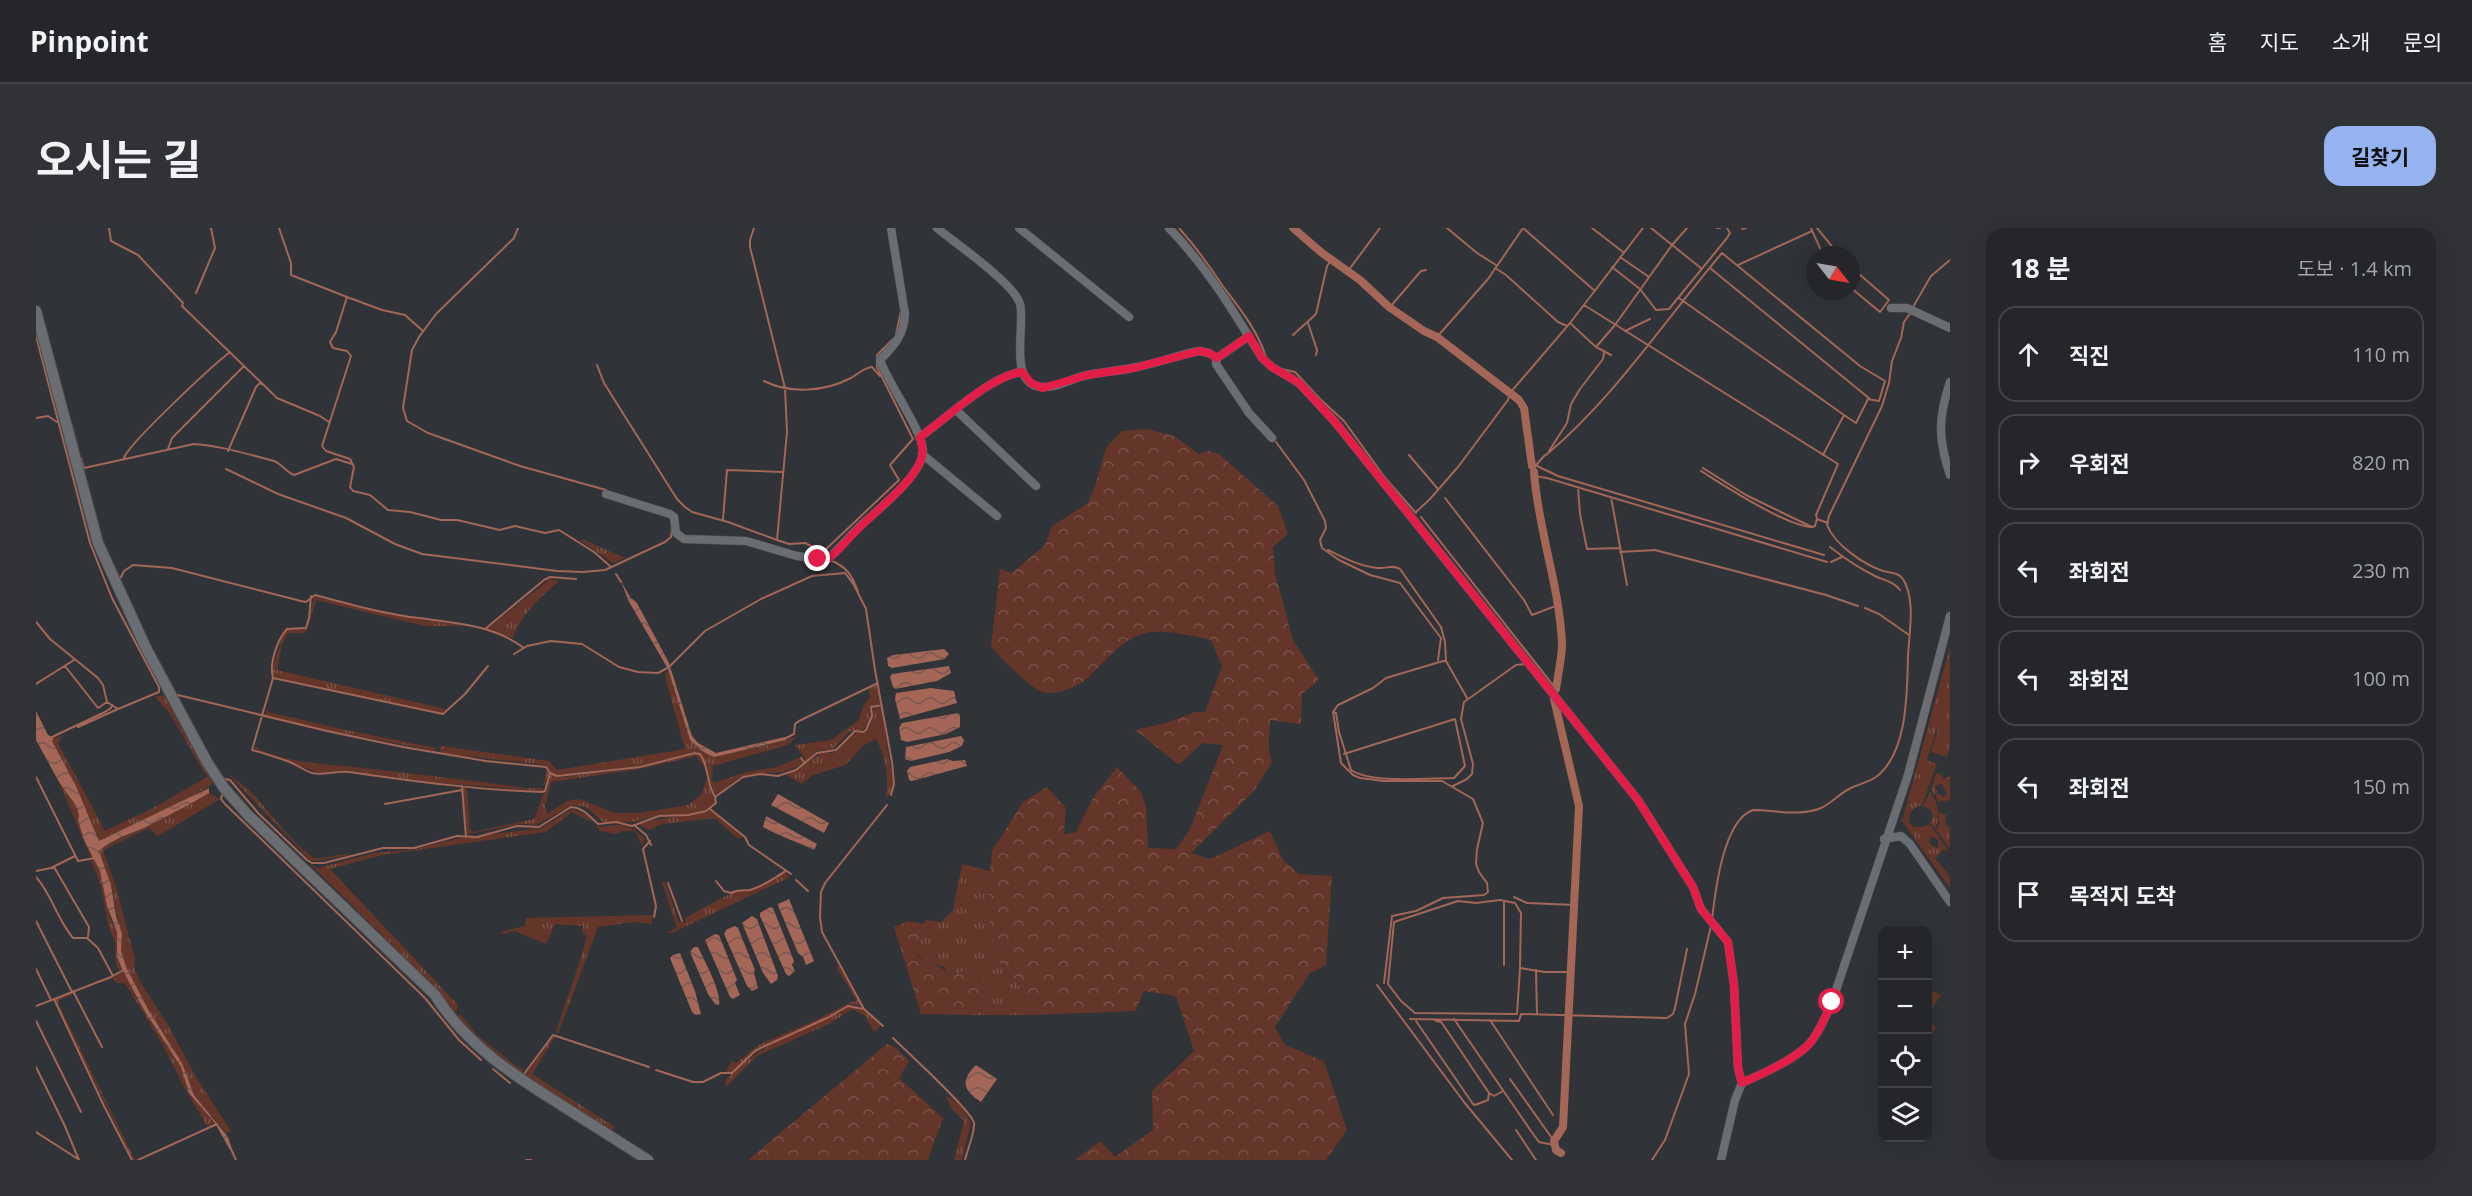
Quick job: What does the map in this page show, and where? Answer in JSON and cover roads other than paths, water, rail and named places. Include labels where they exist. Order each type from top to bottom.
[{"type":"street","points":[[606,494],[670,514],[674,517],[676,533],[684,539],[746,541],[797,556],[827,560],[898,491],[915,471],[922,454],[920,437],[880,360],[894,346],[904,328],[905,314],[891,228]]},
{"type":"street","points":[[937,228],[1010,288],[1020,302],[1023,321],[1019,351],[1022,372],[1031,383],[1043,388],[1087,375],[1134,368],[1199,351],[1209,353],[1217,358],[1219,370],[1250,413],[1272,438]]},
{"type":"street","points":[[1019,228],[1129,317]]},
{"type":"street","points":[[1170,228],[1218,287],[1262,358],[1272,367],[1299,383],[1335,422],[1638,800],[1693,887],[1701,909],[1728,942],[1734,985],[1738,1068],[1742,1083],[1735,1101],[1721,1160]]},
{"type":"street","points":[[1891,308],[1907,308],[1950,328]]},
{"type":"street","points":[[36,311],[98,543],[146,648],[207,762],[224,788],[270,836],[435,995],[444,1010],[474,1045],[512,1074],[648,1160]]},
{"type":"street","points":[[1217,358],[1249,336]]},
{"type":"street","points":[[920,437],[996,381],[1010,373],[1022,372]]},
{"type":"street","points":[[1950,382],[1940,420],[1940,437],[1950,475]]},
{"type":"street","points":[[956,410],[1036,486]]},
{"type":"street","points":[[922,454],[997,516]]},
{"type":"street","points":[[1742,1083],[1762,1075],[1806,1047],[1820,1029],[1832,1002],[1884,839],[1908,775],[1950,616]]},
{"type":"street","points":[[1884,839],[1901,836],[1910,844],[1950,902]]},
{"type":"water","points":[[621,581],[630,597],[637,603],[669,663],[692,736],[698,743],[716,753],[785,737],[786,740],[715,757],[705,753],[692,742],[668,669],[628,600]]},
{"type":"water","points":[[944,649],[949,654],[945,659],[892,668],[888,666],[887,658],[893,655]]},
{"type":"water","points":[[949,666],[951,673],[937,681],[895,689],[890,677],[892,674]]},
{"type":"water","points":[[931,688],[954,691],[957,703],[900,719],[895,699],[896,693]]},
{"type":"water","points":[[36,711],[48,735],[54,738],[52,741],[76,786],[99,841],[209,788],[209,793],[150,825],[117,839],[99,851],[111,885],[116,916],[122,934],[121,951],[127,969],[149,1011],[182,1063],[194,1095],[228,1137],[232,1149],[230,1150],[215,1123],[189,1093],[181,1067],[144,1010],[122,969],[117,956],[117,932],[107,906],[100,871],[84,840],[77,807],[59,782],[36,740]]},
{"type":"water","points":[[958,713],[960,727],[946,734],[907,742],[901,740],[899,728],[902,723]]},
{"type":"water","points":[[961,736],[964,740],[962,746],[949,752],[911,761],[905,759],[906,747]]},
{"type":"water","points":[[947,759],[965,760],[967,766],[909,780],[907,771],[910,767]]},
{"type":"water","points":[[778,794],[829,823],[824,833],[771,805]]},
{"type":"water","points":[[766,816],[817,844],[814,850],[763,827]]},
{"type":"water","points":[[789,899],[814,961],[806,965],[803,957],[798,953],[779,908],[778,904]]},
{"type":"water","points":[[770,907],[773,908],[794,961],[792,965],[795,971],[789,976],[786,974],[760,916],[760,913]]},
{"type":"water","points":[[752,916],[757,919],[778,976],[777,980],[771,984],[763,973],[742,923]]},
{"type":"water","points":[[735,926],[738,928],[755,970],[758,988],[752,991],[747,986],[724,934],[727,929]]},
{"type":"water","points":[[715,934],[719,935],[737,980],[735,983],[740,995],[733,999],[730,997],[705,940]]},
{"type":"water","points":[[694,947],[698,947],[712,976],[718,992],[719,1005],[715,1004],[708,994],[690,952]]},
{"type":"water","points":[[680,953],[695,991],[701,1014],[695,1015],[692,1012],[670,958]]},
{"type":"water","points":[[976,1065],[997,1079],[981,1102],[970,1093],[966,1085],[968,1076]]},
{"type":"waterway","points":[[109,228],[111,241],[138,255],[183,303],[182,306],[277,398],[329,422]]},
{"type":"waterway","points":[[196,293],[215,248],[211,228]]},
{"type":"waterway","points":[[279,228],[291,263],[291,275],[347,297],[336,332],[330,342],[333,348],[347,351],[351,356],[322,446],[326,451],[350,459],[354,467],[350,487],[353,491],[370,495],[388,510],[410,512],[441,520],[457,520],[500,530],[515,526],[545,533],[559,530],[594,552],[610,566]]},
{"type":"waterway","points":[[518,228],[514,238],[436,314],[419,337],[412,350],[403,408],[407,421],[428,433],[520,466],[606,490]]},
{"type":"waterway","points":[[754,228],[750,247],[785,388],[787,432],[777,540],[789,544],[805,543],[823,552],[825,558]]},
{"type":"waterway","points":[[1179,228],[1247,319],[1266,357]]},
{"type":"waterway","points":[[1293,228],[1322,253],[1360,280],[1389,307],[1424,331],[1437,337],[1519,400],[1524,408],[1532,466]]},
{"type":"waterway","points":[[1348,271],[1380,228]]},
{"type":"waterway","points":[[1447,228],[1477,253],[1496,265]]},
{"type":"waterway","points":[[1523,228],[1595,291]]},
{"type":"waterway","points":[[1437,337],[1488,279],[1523,228]]},
{"type":"waterway","points":[[1592,228],[1623,252]]},
{"type":"waterway","points":[[1416,512],[1458,467],[1508,400],[1510,393],[1570,323],[1643,228]]},
{"type":"waterway","points":[[1651,228],[1702,269]]},
{"type":"waterway","points":[[1596,347],[1687,228]]},
{"type":"waterway","points":[[1612,267],[1640,289],[1656,310],[1669,309],[1727,238],[1730,233],[1727,228]]},
{"type":"waterway","points":[[1742,229],[1746,228]]},
{"type":"waterway","points":[[1811,228],[1819,246]]},
{"type":"waterway","points":[[1817,228],[1832,246]]},
{"type":"waterway","points":[[1738,265],[1812,231]]},
{"type":"waterway","points":[[1546,455],[1617,384],[1722,253],[1860,366],[1885,381],[1879,401],[1868,399],[1856,423],[1844,415],[1823,455]]},
{"type":"waterway","points":[[1620,257],[1649,277]]},
{"type":"waterway","points":[[1293,335],[1316,314],[1327,266],[1332,259]]},
{"type":"waterway","points":[[1913,307],[1931,276],[1950,260]]},
{"type":"waterway","points":[[1495,268],[1506,275],[1558,322],[1567,326]]},
{"type":"waterway","points":[[1710,268],[1870,399]]},
{"type":"waterway","points":[[1390,307],[1421,271],[1426,270]]},
{"type":"waterway","points":[[1860,275],[1889,300],[1880,312],[1860,295]]},
{"type":"waterway","points":[[347,297],[382,310],[405,315],[423,331]]},
{"type":"waterway","points":[[1679,298],[1844,415]]},
{"type":"waterway","points":[[1584,305],[1838,464],[1816,515],[1817,519],[1828,523]]},
{"type":"waterway","points":[[896,334],[901,311]]},
{"type":"waterway","points":[[1712,920],[1722,859],[1734,828],[1743,816],[1753,810],[1796,813],[1821,808],[1847,790],[1876,777],[1887,766],[1900,738],[1906,704],[1911,607],[1907,587],[1899,575],[1875,568],[1850,553],[1836,540],[1827,525],[1829,516],[1882,406],[1904,322],[1911,312]]},
{"type":"waterway","points":[[1625,331],[1650,319]]},
{"type":"waterway","points":[[1308,323],[1317,350],[1316,355]]},
{"type":"waterway","points":[[1570,323],[1596,347],[1611,355]]},
{"type":"waterway","points":[[36,336],[90,543],[112,598],[159,687],[159,692],[118,709],[107,702],[103,685],[98,678],[50,639],[36,622]]},
{"type":"waterway","points":[[823,552],[899,480],[890,465],[913,439],[877,367],[877,355],[893,339]]},
{"type":"waterway","points":[[124,458],[140,437],[230,352]]},
{"type":"waterway","points":[[1549,451],[1567,423],[1571,404],[1603,359],[1604,353]]},
{"type":"waterway","points":[[597,365],[604,383],[677,499],[685,507],[692,512],[777,540]]},
{"type":"waterway","points":[[168,449],[172,438],[244,366]]},
{"type":"waterway","points":[[764,381],[785,388],[807,390],[841,383],[872,367],[880,376]]},
{"type":"waterway","points":[[1282,369],[1295,372],[1344,421],[1386,479],[1416,513]]},
{"type":"waterway","points":[[228,451],[256,387],[262,384]]},
{"type":"waterway","points":[[36,418],[48,416],[57,422]]},
{"type":"waterway","points":[[71,423],[78,449]]},
{"type":"waterway","points":[[1276,442],[1304,480],[1325,521],[1326,528],[1320,540],[1322,548],[1339,560],[1370,575],[1400,583],[1441,638],[1438,660]]},
{"type":"waterway","points":[[81,458],[84,468],[194,444],[224,448],[274,461],[294,475],[336,459],[352,464]]},
{"type":"waterway","points":[[1409,455],[1438,489]]},
{"type":"waterway","points":[[1532,466],[1545,455]]},
{"type":"waterway","points":[[1535,465],[1558,476],[1824,555]]},
{"type":"waterway","points":[[1703,468],[1746,495],[1812,527],[1815,526],[1817,519]]},
{"type":"waterway","points":[[226,469],[278,494],[346,518],[395,544],[422,554],[557,571],[605,570],[665,542],[671,537],[672,526]]},
{"type":"waterway","points":[[723,519],[727,470],[783,472]]},
{"type":"waterway","points":[[1701,471],[1772,513],[1812,527]]},
{"type":"waterway","points":[[1534,472],[1536,494],[1560,621],[1562,649],[1556,689]]},
{"type":"waterway","points":[[1534,476],[1827,562]]},
{"type":"waterway","points":[[1578,487],[1580,514],[1587,549],[1620,548]]},
{"type":"waterway","points":[[1611,497],[1627,585]]},
{"type":"waterway","points":[[1445,498],[1524,600],[1532,615],[1558,605]]},
{"type":"waterway","points":[[1421,517],[1556,689]]},
{"type":"waterway","points":[[1830,547],[1857,566],[1892,583],[1900,590]]},
{"type":"waterway","points":[[1328,550],[1364,565],[1400,569],[1441,627],[1446,661]]},
{"type":"waterway","points":[[1620,552],[1655,550],[1826,595],[1858,606]]},
{"type":"waterway","points":[[1831,562],[1842,557]]},
{"type":"waterway","points":[[830,560],[848,572],[858,592]]},
{"type":"waterway","points":[[119,581],[124,571],[133,565],[172,568],[306,602],[315,595],[393,614],[474,626],[500,634],[524,648]]},
{"type":"waterway","points":[[514,654],[527,646],[551,641],[582,644],[619,667],[638,672],[658,673],[669,667],[705,631],[761,599],[812,576],[845,573],[866,609],[892,762],[894,784],[891,795]]},
{"type":"waterway","points":[[616,574],[621,582]]},
{"type":"waterway","points":[[485,629],[544,580],[550,577],[576,579]]},
{"type":"waterway","points":[[273,678],[273,659],[280,639],[287,629],[306,628],[311,596]]},
{"type":"waterway","points":[[1865,608],[1879,614],[1909,635]]},
{"type":"waterway","points":[[36,684],[74,660]]},
{"type":"waterway","points":[[1384,983],[1392,916],[1416,911],[1443,898],[1484,895],[1488,892],[1487,883],[1476,864],[1483,823],[1473,799],[1442,781],[1384,781],[1353,775],[1341,763],[1333,712],[1338,705],[1373,688],[1386,678],[1443,661],[1446,661],[1467,698]]},
{"type":"waterway","points":[[1453,786],[1472,774],[1473,764],[1461,719],[1464,702],[1516,665],[1525,664]]},
{"type":"waterway","points":[[65,666],[98,708],[107,702]]},
{"type":"waterway","points":[[488,666],[465,694],[443,714],[273,678],[252,750],[287,761],[316,774],[344,772],[493,789],[542,792],[545,791],[550,773]]},
{"type":"waterway","points":[[784,739],[794,734],[795,724],[799,721],[878,683]]},
{"type":"waterway","points":[[178,695],[403,747],[486,761],[546,767],[550,773],[557,776],[640,767],[695,753],[700,754],[703,759],[715,797]]},
{"type":"waterway","points":[[1554,699],[1579,806],[1563,1127],[1554,1141],[1556,1150],[1561,1153]]},
{"type":"waterway","points":[[52,737],[105,712],[112,705]]},
{"type":"waterway","points":[[225,779],[230,780],[258,813],[307,860],[312,863],[324,863],[383,848],[414,848],[457,836],[477,837],[517,826],[539,827],[571,807],[583,811],[598,824],[616,822],[632,826],[659,816],[688,815],[706,811],[716,803],[715,797],[743,777],[760,774],[778,776],[796,770],[817,753],[836,750],[855,731],[866,730],[872,716],[871,707],[882,705]]},
{"type":"waterway","points":[[78,727],[118,709]]},
{"type":"waterway","points":[[1333,712],[1336,713],[1339,732],[1351,770]]},
{"type":"waterway","points":[[1344,754],[1455,719],[1465,766],[1454,778],[1386,779],[1351,770]]},
{"type":"waterway","points":[[801,758],[805,763]]},
{"type":"waterway","points":[[36,777],[78,861],[95,858]]},
{"type":"waterway","points":[[462,786],[466,837]]},
{"type":"waterway","points":[[385,804],[462,790]]},
{"type":"waterway","points":[[222,795],[221,799],[225,804],[425,998],[459,1040],[481,1060]]},
{"type":"waterway","points":[[883,1026],[864,1009],[822,932],[820,917],[821,892],[825,883],[887,805]]},
{"type":"waterway","points":[[710,809],[745,837],[749,845],[791,874]]},
{"type":"waterway","points":[[634,825],[646,835],[651,845]]},
{"type":"waterway","points":[[650,841],[643,849],[656,906],[654,917]]},
{"type":"waterway","points":[[36,871],[51,868],[75,856]]},
{"type":"waterway","points":[[54,867],[89,927],[88,937]]},
{"type":"waterway","points":[[716,881],[724,891],[731,893],[755,889],[786,871]]},
{"type":"waterway","points":[[36,877],[73,938],[87,938],[98,948],[113,976]]},
{"type":"waterway","points":[[796,880],[808,891]]},
{"type":"waterway","points":[[668,883],[682,921]]},
{"type":"waterway","points":[[1514,897],[1527,903],[1575,905]]},
{"type":"waterway","points":[[1520,968],[1521,913],[1515,903],[1500,900],[1476,903],[1458,901],[1394,922],[1388,984],[1401,1001],[1415,1013],[1517,1014],[1520,968],[1545,972],[1572,972]]},
{"type":"waterway","points":[[1504,901],[1504,965]]},
{"type":"waterway","points":[[36,921],[72,992]]},
{"type":"waterway","points":[[1652,1160],[1665,1140],[1689,1074],[1685,1024],[1695,994],[1711,926]]},
{"type":"waterway","points":[[1410,1019],[1519,1021],[1521,1014],[1667,1018],[1673,1014],[1675,1008],[1687,949]]},
{"type":"waterway","points":[[36,969],[51,1000]]},
{"type":"waterway","points":[[36,1006],[111,977],[125,969]]},
{"type":"waterway","points":[[1536,970],[1537,1015]]},
{"type":"waterway","points":[[1377,985],[1464,1102],[1512,1160]]},
{"type":"waterway","points":[[73,991],[102,1047]]},
{"type":"waterway","points":[[54,999],[132,1160]]},
{"type":"waterway","points":[[656,1070],[693,1082],[703,1082],[721,1073],[732,1073],[755,1051],[848,1006],[864,1009]]},
{"type":"waterway","points":[[1454,1019],[1539,1142],[1554,1145]]},
{"type":"waterway","points":[[1490,1020],[1553,1115]]},
{"type":"waterway","points":[[36,1021],[81,1112]]},
{"type":"waterway","points":[[1416,1021],[1473,1104],[1488,1100],[1489,1093],[1494,1096],[1503,1091]]},
{"type":"waterway","points":[[1436,1021],[1441,1022],[1444,1026],[1489,1093]]},
{"type":"waterway","points":[[524,1074],[553,1035],[649,1067]]},
{"type":"waterway","points":[[893,1038],[951,1094],[970,1116],[974,1127],[965,1160]]},
{"type":"waterway","points":[[36,1067],[79,1160]]},
{"type":"waterway","points":[[493,1069],[510,1083]]},
{"type":"waterway","points":[[1510,1079],[1554,1141]]},
{"type":"waterway","points":[[138,1160],[217,1124]]},
{"type":"waterway","points":[[1516,1130],[1536,1160]]},
{"type":"waterway","points":[[36,1132],[78,1159]]},
{"type":"waterway","points":[[231,1149],[236,1160]]},
{"type":"waterway","points":[[526,1160],[531,1160]]}]
